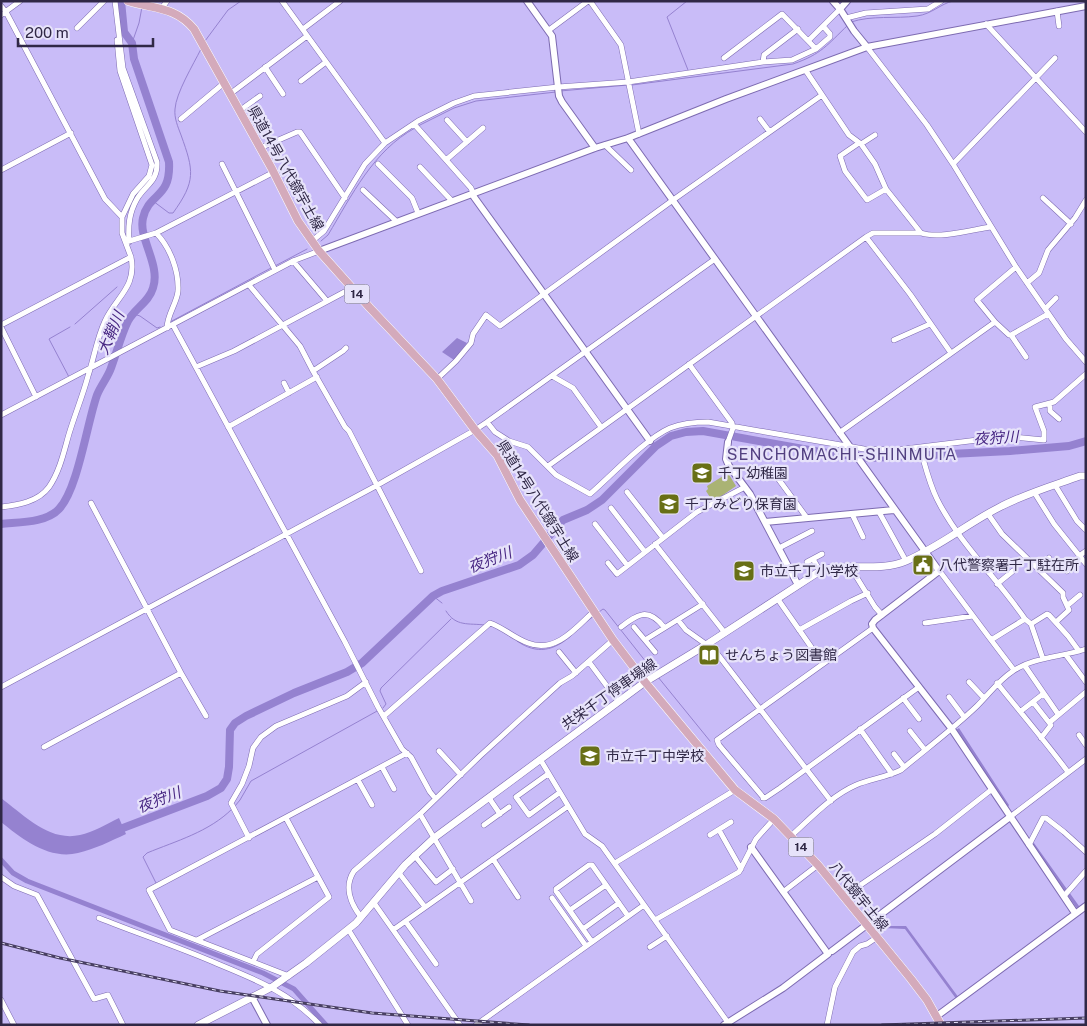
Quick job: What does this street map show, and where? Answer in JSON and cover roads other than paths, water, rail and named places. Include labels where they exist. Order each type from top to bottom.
[{"type":"main road","name":"県道14号八代鏡宇土線","points":[[128,1],[142,5],[165,5],[187,21],[205,48],[274,172],[298,221],[319,251],[437,379],[497,455],[520,500],[535,523],[613,640],[647,681]]},
{"type":"main road","name":"共栄千丁停車場線","points":[[198,1025],[286,978],[361,917],[414,855],[434,838],[618,701],[820,571],[838,567],[884,567],[906,561],[925,552],[1015,499],[1086,476]]},
{"type":"main road","name":"八代鏡宇土線","points":[[647,681],[735,790],[774,819],[818,865],[911,979],[937,1016],[941,1025]]},
{"type":"street","points":[[4,14],[20,1]]},
{"type":"street","points":[[78,28],[104,1]]},
{"type":"street","points":[[1,507],[22,504],[34,499],[48,488],[57,472],[93,367],[105,320],[130,282],[132,266],[128,225],[132,209],[137,198],[156,176],[157,168],[154,155],[123,68],[115,1]]},
{"type":"street","points":[[282,1],[385,143]]},
{"type":"street","points":[[303,29],[340,1]]},
{"type":"street","points":[[528,1],[552,36],[558,91],[562,102],[595,148]]},
{"type":"street","points":[[548,30],[589,1],[622,45],[639,134]]},
{"type":"street","points":[[833,1],[927,125],[1016,267],[1046,311],[1086,362]]},
{"type":"street","points":[[808,40],[848,1]]},
{"type":"street","points":[[848,22],[866,13],[928,9],[941,1]]},
{"type":"street","points":[[1,6],[105,199],[122,217]]},
{"type":"street","points":[[1,415],[35,395],[93,367],[292,261],[396,221],[595,148],[639,134],[726,99],[867,48],[1086,6]]},
{"type":"street","points":[[1057,12],[1059,26]]},
{"type":"street","points":[[724,58],[782,14],[816,49]]},
{"type":"street","points":[[986,24],[1086,132]]},
{"type":"street","points":[[312,241],[324,231],[365,164],[385,143],[416,127],[454,103],[474,96],[558,91],[628,84],[763,62],[792,60],[816,49],[830,37],[830,34],[823,26]]},
{"type":"street","points":[[763,62],[764,55],[798,29]]},
{"type":"street","points":[[118,33],[116,42],[120,71],[152,165],[149,176],[133,194],[122,217],[122,232],[129,242]]},
{"type":"street","points":[[230,94],[307,36]]},
{"type":"street","points":[[952,164],[1055,58]]},
{"type":"street","points":[[301,81],[326,62]]},
{"type":"street","points":[[265,67],[283,94]]},
{"type":"street","points":[[806,71],[850,135],[860,143],[875,164],[886,188],[921,232]]},
{"type":"street","points":[[181,119],[224,83]]},
{"type":"street","points":[[437,379],[456,361],[470,343],[473,334],[486,315],[500,326],[673,200],[822,95]]},
{"type":"street","points":[[239,111],[260,96]]},
{"type":"street","points":[[760,118],[769,132]]},
{"type":"street","points":[[447,120],[467,142]]},
{"type":"street","points":[[416,127],[471,188],[474,197],[545,292],[650,441]]},
{"type":"street","points":[[446,160],[483,128]]},
{"type":"street","points":[[260,148],[300,132],[345,198]]},
{"type":"street","points":[[1,170],[71,133]]},
{"type":"street","points":[[874,136],[840,156],[845,171],[867,200],[886,188]]},
{"type":"street","points":[[628,138],[938,572],[1014,670]]},
{"type":"street","points":[[605,145],[631,170]]},
{"type":"street","points":[[222,164],[275,270]]},
{"type":"street","points":[[378,164],[412,198],[418,213]]},
{"type":"street","points":[[420,168],[452,201]]},
{"type":"street","points":[[129,242],[154,234],[274,172]]},
{"type":"street","points":[[363,190],[396,221]]},
{"type":"street","points":[[1043,198],[1071,224]]},
{"type":"street","points":[[1027,283],[1040,273],[1048,250],[1071,224],[1086,200]]},
{"type":"street","points":[[548,466],[873,233],[921,232],[929,234],[990,227]]},
{"type":"street","points":[[154,234],[164,242],[175,268],[178,291],[167,320],[166,328]]},
{"type":"street","points":[[866,237],[952,353]]},
{"type":"street","points":[[35,395],[1,326],[131,257]]},
{"type":"street","points":[[1,687],[376,486],[476,430],[715,258]]},
{"type":"street","points":[[292,261],[327,301]]},
{"type":"street","points":[[1016,267],[976,300],[994,322],[1008,335],[1011,335],[1026,357]]},
{"type":"street","points":[[249,285],[300,346],[345,427],[350,431],[376,486],[421,571]]},
{"type":"street","points":[[196,367],[234,351],[352,288]]},
{"type":"street","points":[[1011,335],[1046,311],[1056,298]]},
{"type":"street","points":[[839,433],[994,322]]},
{"type":"street","points":[[894,340],[930,324]]},
{"type":"street","points":[[173,325],[381,712],[435,798]]},
{"type":"street","points":[[313,371],[343,352],[346,348]]},
{"type":"street","points":[[689,364],[733,427]]},
{"type":"street","points":[[487,422],[495,432],[509,441],[528,447],[556,475],[590,494],[650,441],[668,429],[692,422],[708,422],[850,447],[878,450],[920,449],[1013,437],[1044,440],[1044,431],[1035,407],[1050,404],[1086,374]]},
{"type":"street","points":[[552,376],[573,388],[602,427]]},
{"type":"street","points":[[228,427],[317,377]]},
{"type":"street","points":[[284,383],[289,393]]},
{"type":"street","points":[[1050,404],[1050,411],[1059,419]]},
{"type":"street","points":[[733,427],[726,452],[729,466],[750,494],[798,585]]},
{"type":"street","points":[[920,449],[924,466],[938,501],[957,533],[1025,619],[1032,624],[1043,659]]},
{"type":"street","points":[[774,473],[807,518]]},
{"type":"street","points":[[1055,485],[1077,520],[1086,530]]},
{"type":"street","points":[[608,563],[615,575],[697,512],[745,487]]},
{"type":"street","points":[[627,492],[663,538]]},
{"type":"street","points":[[1034,492],[1054,524],[1086,564]]},
{"type":"street","points":[[90,503],[180,673],[206,716]]},
{"type":"street","points":[[611,508],[645,552]]},
{"type":"street","points":[[765,522],[894,510]]},
{"type":"street","points":[[879,512],[906,561]]},
{"type":"street","points":[[852,514],[862,537]]},
{"type":"street","points":[[988,514],[1002,534],[1063,593],[1063,597],[1068,605],[1068,611],[1056,622]]},
{"type":"street","points":[[595,524],[628,565]]},
{"type":"street","points":[[778,548],[812,531]]},
{"type":"street","points":[[655,544],[725,632]]},
{"type":"street","points":[[1067,571],[1086,550]]},
{"type":"street","points":[[807,562],[822,554]]},
{"type":"street","points":[[814,558],[820,571]]},
{"type":"street","points":[[1038,569],[1049,558]]},
{"type":"street","points":[[989,573],[999,566]]},
{"type":"street","points":[[852,567],[875,607],[882,614]]},
{"type":"street","points":[[997,584],[1013,571]]},
{"type":"street","points":[[938,572],[882,614],[872,624],[873,628],[951,728],[1075,913]]},
{"type":"street","points":[[799,630],[868,593]]},
{"type":"street","points":[[1068,605],[1080,595]]},
{"type":"street","points":[[778,598],[823,664]]},
{"type":"street","points":[[645,640],[702,604]]},
{"type":"street","points":[[381,712],[490,623],[502,627],[528,643],[541,646],[554,644],[595,613]]},
{"type":"street","points":[[621,627],[641,614],[654,616],[664,627]]},
{"type":"street","points":[[1032,624],[1047,614],[1056,622],[1078,651]]},
{"type":"street","points":[[925,623],[973,616]]},
{"type":"street","points":[[991,640],[1025,619]]},
{"type":"street","points":[[678,620],[686,630],[708,644],[831,801]]},
{"type":"street","points":[[634,627],[655,652]]},
{"type":"street","points":[[873,628],[717,741],[763,797],[766,798],[919,687]]},
{"type":"street","points":[[361,917],[349,892],[348,885],[354,870],[420,814],[560,683],[576,673],[613,640]]},
{"type":"street","points":[[790,836],[831,801],[856,786],[892,774],[904,767],[964,717],[997,683],[1014,670],[1043,659],[1066,656],[1086,648]]},
{"type":"street","points":[[559,652],[576,673]]},
{"type":"street","points":[[1066,656],[1086,682]]},
{"type":"street","points":[[589,662],[618,701]]},
{"type":"street","points":[[1025,666],[1058,714]]},
{"type":"street","points":[[44,747],[180,673]]},
{"type":"street","points":[[249,838],[231,803],[242,784],[253,748],[261,736],[276,726],[347,696],[365,681]]},
{"type":"street","points":[[969,682],[984,698]]},
{"type":"street","points":[[997,683],[1068,772]]},
{"type":"street","points":[[1041,738],[1050,727],[1050,722],[1086,692]]},
{"type":"street","points":[[1021,711],[1043,694]]},
{"type":"street","points":[[949,697],[964,717]]},
{"type":"street","points":[[903,698],[919,719]]},
{"type":"street","points":[[1033,702],[1050,722]]},
{"type":"street","points":[[860,730],[892,774]]},
{"type":"street","points":[[910,731],[925,750]]},
{"type":"street","points":[[1079,735],[1086,745]]},
{"type":"street","points":[[439,750],[461,775]]},
{"type":"street","points":[[286,978],[253,962],[170,930],[149,890],[407,753]]},
{"type":"street","points":[[894,754],[904,767]]},
{"type":"street","points":[[540,759],[585,834],[602,846],[615,863],[727,1024],[783,988],[828,954],[751,847]]},
{"type":"street","points":[[832,951],[1086,760]]},
{"type":"street","points":[[382,767],[394,789]]},
{"type":"street","points":[[548,774],[516,797],[529,814],[559,793]]},
{"type":"street","points":[[358,780],[372,805]]},
{"type":"street","points":[[615,863],[735,790]]},
{"type":"street","points":[[843,897],[935,834],[991,790]]},
{"type":"street","points":[[489,798],[500,814]]},
{"type":"street","points":[[393,930],[567,806]]},
{"type":"street","points":[[484,825],[509,808]]},
{"type":"street","points":[[420,814],[471,901]]},
{"type":"street","points":[[253,962],[257,954],[329,897],[286,818]]},
{"type":"street","points":[[1029,845],[1043,818],[1046,818],[1086,852]]},
{"type":"street","points":[[655,920],[739,872],[751,847],[774,819]]},
{"type":"street","points":[[710,835],[731,822]]},
{"type":"street","points":[[719,830],[741,869]]},
{"type":"street","points":[[414,855],[436,882],[453,870]]},
{"type":"street","points":[[492,859],[518,897]]},
{"type":"street","points":[[592,942],[556,891],[556,889],[589,865],[592,866],[628,916]]},
{"type":"street","points":[[783,892],[818,865]]},
{"type":"street","points":[[1064,896],[1086,871]]},
{"type":"street","points":[[398,873],[425,907]]},
{"type":"street","points":[[1,877],[14,886],[37,895],[94,999],[108,995],[123,1025]]},
{"type":"street","points":[[197,940],[318,877]]},
{"type":"street","points":[[570,910],[606,885]]},
{"type":"street","points":[[552,898],[586,946]]},
{"type":"street","points":[[374,903],[460,1025]]},
{"type":"street","points":[[583,929],[619,904]]},
{"type":"street","points":[[476,1025],[644,905]]},
{"type":"street","points":[[937,1016],[1086,906]]},
{"type":"street","points":[[100,918],[189,952],[272,987],[286,995],[311,1015],[320,1025]]},
{"type":"street","points":[[406,922],[436,964]]},
{"type":"street","points":[[348,929],[408,1025]]},
{"type":"street","points":[[650,947],[667,936]]},
{"type":"street","points":[[826,1025],[835,988],[853,952],[876,938]]},
{"type":"street","points":[[252,997],[267,1025]]},
{"type":"street","points":[[1,1000],[14,1025]]},
{"type":"waterway","name":"大鞘川","points":[[1,524],[32,521],[47,517],[54,514],[66,500],[77,472],[97,395],[110,371],[128,321],[153,288],[154,270],[142,226],[143,218],[150,203],[167,183],[169,162],[134,59],[132,43],[124,32],[121,1]]},
{"type":"waterway","points":[[205,41],[228,10],[241,1]]},
{"type":"waterway","points":[[687,1],[667,17],[688,70]]},
{"type":"waterway","points":[[851,22],[875,18],[917,16],[953,1]]},
{"type":"waterway","points":[[132,43],[142,7]]},
{"type":"waterway","points":[[632,85],[793,64],[818,53],[848,25]]},
{"type":"waterway","points":[[153,201],[169,213],[173,213],[189,184],[190,167],[176,122],[175,109],[182,87],[201,49]]},
{"type":"waterway","points":[[560,91],[628,85]]},
{"type":"waterway","points":[[418,126],[454,108],[476,101],[556,92]]},
{"type":"waterway","points":[[321,241],[328,235],[375,161],[400,138],[415,128]]},
{"type":"waterway","points":[[275,266],[307,249]]},
{"type":"waterway","points":[[170,322],[271,268]]},
{"type":"waterway","points":[[75,324],[117,287]]},
{"type":"waterway","points":[[134,314],[157,328],[160,327]]},
{"type":"waterway","points":[[69,377],[49,339],[70,327]]},
{"type":"waterway","name":"夜狩川","points":[[115,831],[207,796],[221,788],[227,779],[230,730],[235,723],[294,693],[347,672],[362,663],[433,596],[442,591],[519,565],[533,555],[563,520],[587,510],[602,500],[656,446],[671,436],[686,432],[703,431],[820,452],[870,458],[1010,451],[1069,446],[1086,441]]},
{"type":"waterway","points":[[433,596],[442,603]]},
{"type":"waterway","points":[[599,612],[603,609],[605,610],[654,672]]},
{"type":"waterway","points":[[446,611],[458,622],[485,625]]},
{"type":"waterway","points":[[586,622],[594,616]]},
{"type":"waterway","points":[[383,708],[386,704],[380,691],[381,688],[451,619]]},
{"type":"waterway","points":[[517,641],[532,648],[545,649],[559,645],[572,635]]},
{"type":"waterway","points":[[658,677],[710,741]]},
{"type":"waterway","points":[[235,806],[251,781],[379,710]]},
{"type":"waterway","points":[[156,883],[143,857],[147,853],[203,830],[232,809]]},
{"type":"waterway","points":[[1,860],[13,873],[27,881],[263,973],[294,989],[326,1025]]},
{"type":"railway","points":[[1,943],[60,958],[220,991],[372,1013],[529,1025]]},
{"type":"railway","points":[[882,1025],[1086,1018]]},
{"type":"place","name":"千丁幼稚園","points":[[702,473]]},
{"type":"place","name":"千丁みどり保育園","points":[[669,504]]},
{"type":"place","name":"八代警察署千丁駐在所","points":[[923,565]]},
{"type":"place","name":"市立千丁小学校","points":[[744,571]]},
{"type":"place","name":"せんちょう図書館","points":[[709,655]]},
{"type":"place","name":"市立千丁中学校","points":[[590,756]]},
{"type":"district","name":"SENCHOMACHI-SHINMUTA","points":[[842,454]]}]
